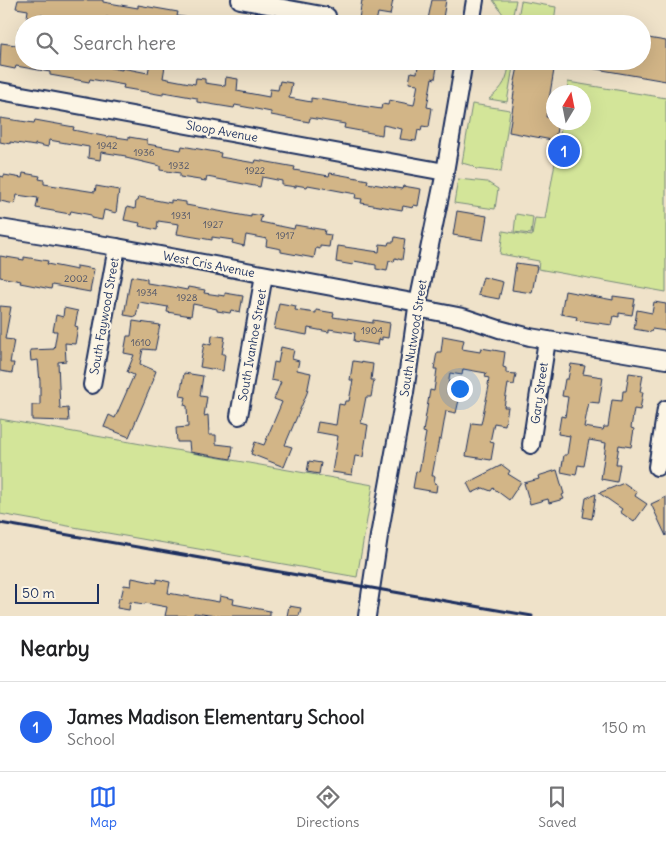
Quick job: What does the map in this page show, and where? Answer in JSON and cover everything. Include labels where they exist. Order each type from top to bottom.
[{"type":"street","points":[[240,0],[322,15]]},
{"type":"street","points":[[472,15],[475,0]]},
{"type":"street","name":"South Nutwood Street","points":[[367,616],[418,305],[445,172],[462,70]]},
{"type":"street","name":"Sloop Avenue","points":[[0,91],[445,172]]},
{"type":"street","name":"West Cris Avenue","points":[[0,228],[117,247],[418,305],[514,334],[666,360]]},
{"type":"street","name":"South Faywood Street","points":[[92,385],[117,247]]},
{"type":"street","name":"South Ivanhoe Street","points":[[239,416],[264,275]]},
{"type":"street","name":"Gary Street","points":[[531,445],[547,340]]},
{"type":"street","points":[[657,467],[666,409]]},
{"type":"green space","points":[[493,0],[516,0],[513,15],[504,15]]},
{"type":"green space","points":[[521,1],[556,7],[555,15],[519,15]]},
{"type":"green space","points":[[508,70],[512,70],[507,102],[489,99],[504,83]]},
{"type":"green space","points":[[568,82],[586,85],[568,85]]},
{"type":"green space","points":[[591,86],[666,98],[666,292],[538,269],[539,261],[500,254],[503,231],[532,236],[535,218],[545,219],[561,130],[591,130]]},
{"type":"green space","points":[[472,104],[510,110],[501,172],[476,169],[473,166],[462,163]]},
{"type":"green space","points":[[458,179],[487,182],[498,189],[495,209],[454,203]]},
{"type":"green space","points":[[516,214],[533,217],[531,234],[514,232]]},
{"type":"green space","points":[[0,419],[373,485],[357,577],[0,514]]},
{"type":"building","points":[[18,0],[103,0],[103,2],[138,8],[138,5],[178,12],[177,15],[27,15],[28,10],[16,8]]},
{"type":"building","points":[[362,0],[393,0],[390,15],[378,13],[378,15],[360,15]]},
{"type":"building","points":[[432,0],[446,0],[444,15],[429,15]]},
{"type":"building","points":[[651,38],[666,41],[666,81],[602,70],[651,70]]},
{"type":"building","points":[[1,43],[15,45],[15,69],[0,66]]},
{"type":"building","points":[[39,70],[132,70],[148,73],[149,70],[164,70],[163,78],[195,84],[196,78],[205,79],[205,83],[225,86],[226,77],[238,79],[237,91],[269,97],[270,89],[278,90],[280,81],[292,83],[289,98],[311,102],[311,98],[381,109],[382,104],[388,105],[389,100],[414,105],[418,84],[409,83],[411,72],[436,70],[435,79],[432,78],[427,107],[432,108],[429,127],[422,126],[421,131],[418,130],[416,141],[400,139],[402,129],[383,125],[382,135],[344,128],[345,124],[310,118],[309,122],[271,115],[271,112],[235,105],[234,108],[197,102],[197,98],[163,92],[163,95],[123,88],[124,85],[90,79],[89,82],[50,75],[50,72]]},
{"type":"building","points":[[517,70],[554,70],[551,85],[546,85],[546,130],[557,130],[555,140],[509,132]]},
{"type":"building","points":[[0,118],[34,123],[35,120],[74,127],[73,130],[108,137],[129,139],[129,137],[147,140],[147,144],[181,150],[182,146],[221,153],[220,157],[255,163],[256,160],[295,167],[294,170],[329,176],[330,173],[368,180],[367,183],[402,189],[403,186],[421,189],[418,206],[414,205],[413,208],[403,206],[402,210],[361,203],[362,199],[355,198],[356,194],[308,185],[307,187],[296,185],[296,187],[282,185],[282,181],[262,177],[260,187],[207,177],[206,181],[180,177],[180,173],[160,170],[160,166],[126,158],[126,156],[101,152],[100,160],[88,158],[89,147],[49,140],[48,147],[35,144],[35,146],[0,142]]},
{"type":"building","points":[[23,173],[40,176],[39,179],[44,180],[44,184],[95,192],[96,186],[119,190],[116,213],[104,210],[102,220],[91,218],[91,215],[71,211],[70,214],[36,208],[38,198],[17,195],[15,204],[0,201],[0,176],[22,178]]},
{"type":"building","points":[[139,197],[171,203],[171,200],[186,202],[186,205],[251,217],[251,214],[262,216],[260,222],[294,229],[295,225],[325,230],[324,234],[331,235],[329,247],[320,246],[320,249],[316,248],[314,258],[281,252],[281,249],[266,246],[267,239],[246,235],[244,246],[232,243],[233,240],[212,237],[212,240],[177,234],[179,224],[158,221],[157,230],[139,226],[140,223],[124,220],[127,207],[135,209],[136,201],[138,201]]},
{"type":"building","points":[[457,211],[487,216],[483,240],[453,235]]},
{"type":"building","points":[[395,237],[405,239],[402,260],[395,258],[394,262],[389,261],[387,271],[376,269],[376,265],[354,261],[353,265],[336,262],[338,246],[379,252],[380,244],[388,245],[389,242],[394,242]]},
{"type":"building","points":[[0,256],[48,261],[47,264],[77,270],[77,266],[94,269],[90,292],[52,285],[51,289],[0,277]]},
{"type":"building","points":[[516,263],[537,266],[532,293],[512,290]]},
{"type":"building","points":[[131,276],[147,279],[147,283],[187,290],[188,287],[205,290],[204,293],[225,296],[225,293],[243,296],[240,312],[231,310],[230,313],[217,311],[217,309],[193,304],[191,316],[167,312],[168,307],[139,302],[136,317],[124,315]]},
{"type":"building","points":[[483,277],[503,282],[499,299],[478,295]]},
{"type":"building","points":[[565,291],[613,300],[613,296],[635,299],[632,315],[619,313],[619,317],[614,316],[612,325],[576,320],[577,317],[561,314]]},
{"type":"building","points":[[654,302],[666,304],[666,331],[652,329],[651,332],[634,329],[637,310],[652,313]]},
{"type":"building","points":[[279,303],[296,306],[295,310],[316,313],[316,310],[334,313],[333,317],[373,323],[373,320],[390,323],[388,338],[382,337],[382,340],[379,339],[378,345],[354,341],[355,333],[329,329],[329,332],[308,328],[307,335],[274,329]]},
{"type":"building","points":[[0,306],[11,307],[5,339],[14,340],[10,363],[14,363],[12,373],[0,371]]},
{"type":"building","points":[[64,308],[78,311],[75,326],[78,327],[75,344],[65,343],[66,361],[58,362],[60,409],[68,408],[69,421],[32,420],[32,405],[40,405],[40,382],[38,360],[31,361],[30,350],[54,349],[57,331],[53,331],[56,315],[63,317]]},
{"type":"building","points":[[133,321],[160,325],[155,350],[143,349],[140,364],[156,371],[129,437],[104,427],[109,415],[115,418],[134,375],[127,372],[134,355],[124,353],[127,336],[131,336]]},
{"type":"building","points":[[212,335],[225,337],[222,354],[225,354],[223,371],[200,367],[204,343],[211,345]]},
{"type":"building","points":[[443,336],[464,340],[462,349],[480,352],[481,348],[505,352],[503,367],[506,368],[506,373],[516,374],[514,385],[508,384],[504,407],[508,407],[505,425],[494,423],[490,442],[494,443],[491,460],[466,456],[472,423],[481,424],[489,378],[485,377],[486,373],[463,369],[462,375],[450,373],[447,393],[460,396],[456,413],[446,411],[441,440],[439,439],[432,476],[435,476],[434,483],[437,484],[436,492],[413,488],[416,471],[419,472],[426,433],[423,432],[430,390],[434,391],[437,369],[434,369],[437,352],[441,352]]},
{"type":"building","points":[[281,347],[294,350],[292,359],[299,361],[297,370],[311,373],[307,393],[285,445],[292,447],[284,467],[251,454],[255,442],[264,445],[282,402],[274,399],[281,382],[271,380],[274,362],[278,363]]},
{"type":"building","points":[[353,361],[373,364],[371,380],[374,380],[371,397],[366,397],[361,423],[368,425],[363,457],[355,456],[352,475],[332,472],[338,436],[316,432],[318,422],[336,425],[339,404],[344,405],[345,401],[349,401],[353,380],[350,380]]},
{"type":"building","points":[[571,364],[585,366],[583,374],[603,377],[599,403],[589,402],[584,427],[603,430],[604,427],[608,427],[612,400],[622,401],[629,373],[643,375],[640,392],[643,392],[640,410],[634,409],[631,428],[634,429],[631,447],[619,445],[616,464],[620,464],[617,482],[601,479],[606,443],[589,440],[584,466],[578,465],[576,475],[561,472],[564,455],[567,455],[570,436],[558,434],[561,416],[565,417],[568,397],[562,396],[565,379],[568,379]]},
{"type":"building","points":[[184,373],[203,376],[200,396],[207,397],[204,416],[208,415],[209,435],[216,435],[216,444],[233,446],[231,459],[190,452],[189,442],[177,442],[176,428],[188,427],[187,406],[184,405],[186,397],[180,396]]},
{"type":"building","points":[[309,461],[321,463],[319,474],[307,472]]},
{"type":"building","points":[[502,465],[510,471],[508,474],[521,482],[509,500],[493,488],[491,491],[483,488],[472,493],[467,483]]},
{"type":"building","points":[[557,470],[564,499],[549,503],[548,499],[530,504],[524,483],[539,479],[538,476]]},
{"type":"building","points":[[624,483],[637,492],[635,496],[647,504],[634,522],[620,512],[622,509],[599,493]]},
{"type":"building","points":[[596,494],[592,519],[583,517],[586,498]]},
{"type":"building","points":[[666,497],[666,536],[651,504]]},
{"type":"building","points":[[132,578],[157,583],[157,579],[170,582],[168,593],[219,602],[220,596],[234,599],[233,604],[270,611],[270,616],[217,616],[194,613],[194,616],[165,616],[167,607],[130,602],[129,610],[117,608],[124,585],[131,586]]},
{"type":"building","points":[[289,606],[301,608],[299,616],[287,616]]},
{"type":"railway","points":[[0,523],[532,616]]},
{"type":"place","name":"James Madison Elementary School","points":[[564,151]]}]
